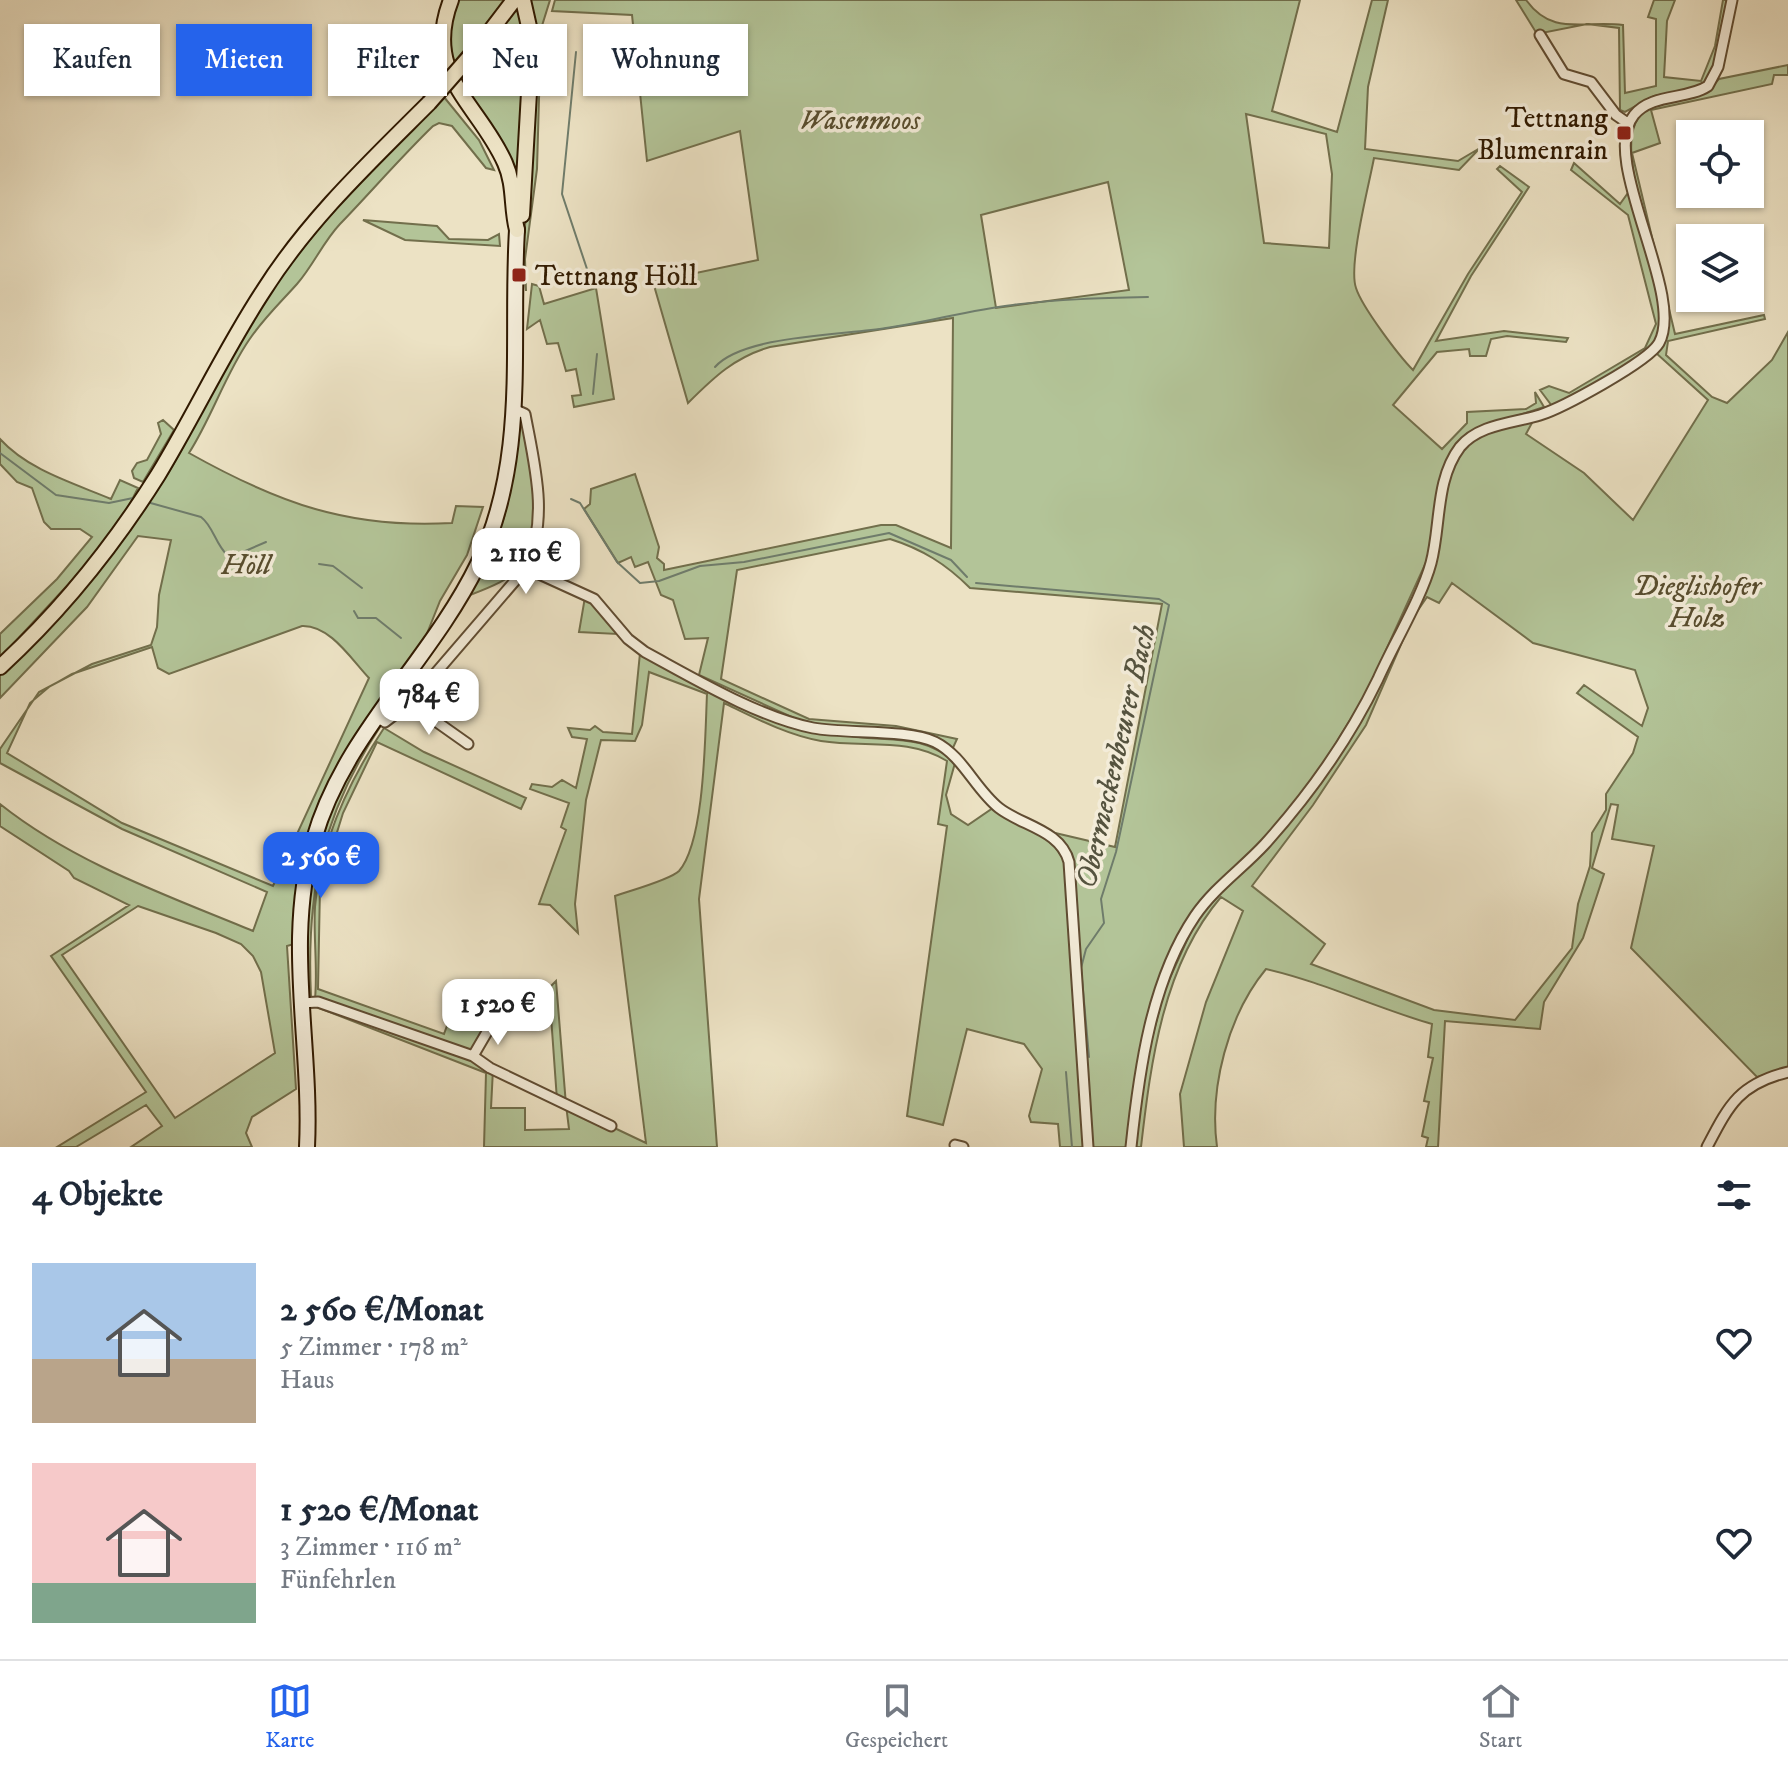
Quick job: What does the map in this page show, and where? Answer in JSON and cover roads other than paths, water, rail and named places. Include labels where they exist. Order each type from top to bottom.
[{"type":"main road","points":[[307,1147],[299,929],[308,859],[333,788],[376,717],[446,620],[479,561],[507,473],[516,410],[513,290],[517,230],[507,166],[457,90],[447,66],[444,30],[451,0]]},
{"type":"main road","points":[[0,667],[62,605],[134,512],[238,331],[290,251],[325,209],[429,103],[514,0]]},
{"type":"main road","points":[[517,230],[522,219],[526,183],[531,63],[531,26],[523,0]]},
{"type":"street","points":[[1131,1147],[1147,1043],[1180,943],[1206,902],[1264,845],[1316,780],[1371,691],[1430,568],[1441,498],[1460,447],[1487,429],[1568,403],[1650,354],[1662,337],[1661,298],[1632,186],[1629,124],[1635,114],[1650,103],[1708,86],[1718,67],[1732,0]]},
{"type":"street","points":[[1540,35],[1564,74],[1591,82],[1616,115],[1629,124]]},
{"type":"street","points":[[376,717],[385,722],[410,703],[526,568],[537,541],[539,501],[525,414],[516,410]]},
{"type":"street","points":[[526,568],[588,595],[636,646],[796,724],[936,743],[958,760],[996,806],[1059,843],[1069,862],[1088,1147]]},
{"type":"street","points":[[410,703],[468,744]]},
{"type":"street","points":[[301,1003],[318,1002],[473,1056],[490,1068],[611,1126]]},
{"type":"street","points":[[473,1056],[494,1020]]},
{"type":"street","points":[[1707,1147],[1741,1093],[1760,1079],[1788,1072]]},
{"type":"waterway","points":[[576,52],[562,194],[593,287]]},
{"type":"waterway","points":[[715,367],[729,356],[770,342],[886,328],[1030,303],[1148,297]]},
{"type":"waterway","points":[[593,394],[597,354]]},
{"type":"waterway","name":"Obermeckenbeurer Bach","points":[[0,453],[56,495],[109,503],[133,498]]},
{"type":"waterway","name":"Obermeckenbeurer Bach","points":[[571,499],[580,503],[617,562],[640,583],[659,581],[700,566],[744,562],[889,533],[951,560],[967,577]]},
{"type":"waterway","name":"Obermeckenbeurer Bach","points":[[147,502],[201,517],[227,555],[236,555],[266,542]]},
{"type":"waterway","name":"Obermeckenbeurer Bach","points":[[319,564],[333,566],[362,588]]},
{"type":"waterway","name":"Obermeckenbeurer Bach","points":[[976,583],[1159,599],[1169,605],[1116,852],[1101,899],[1104,923],[1086,949],[1081,968],[1089,1057]]},
{"type":"waterway","name":"Obermeckenbeurer Bach","points":[[354,611],[358,618],[376,618],[401,638]]},
{"type":"waterway","name":"Obermeckenbeurer Bach","points":[[1066,1072],[1072,1147]]},
{"type":"place","name":"Tettnang Blumenrain","points":[[1624,133]]},
{"type":"place","name":"Tettnang Höll","points":[[519,275]]},
{"type":"park label","name":"Wasenmoos","points":[[860,119]]},
{"type":"park label","name":"Höll","points":[[246,564]]},
{"type":"park label","name":"Dieglishofer Holz","points":[[1697,601]]}]
